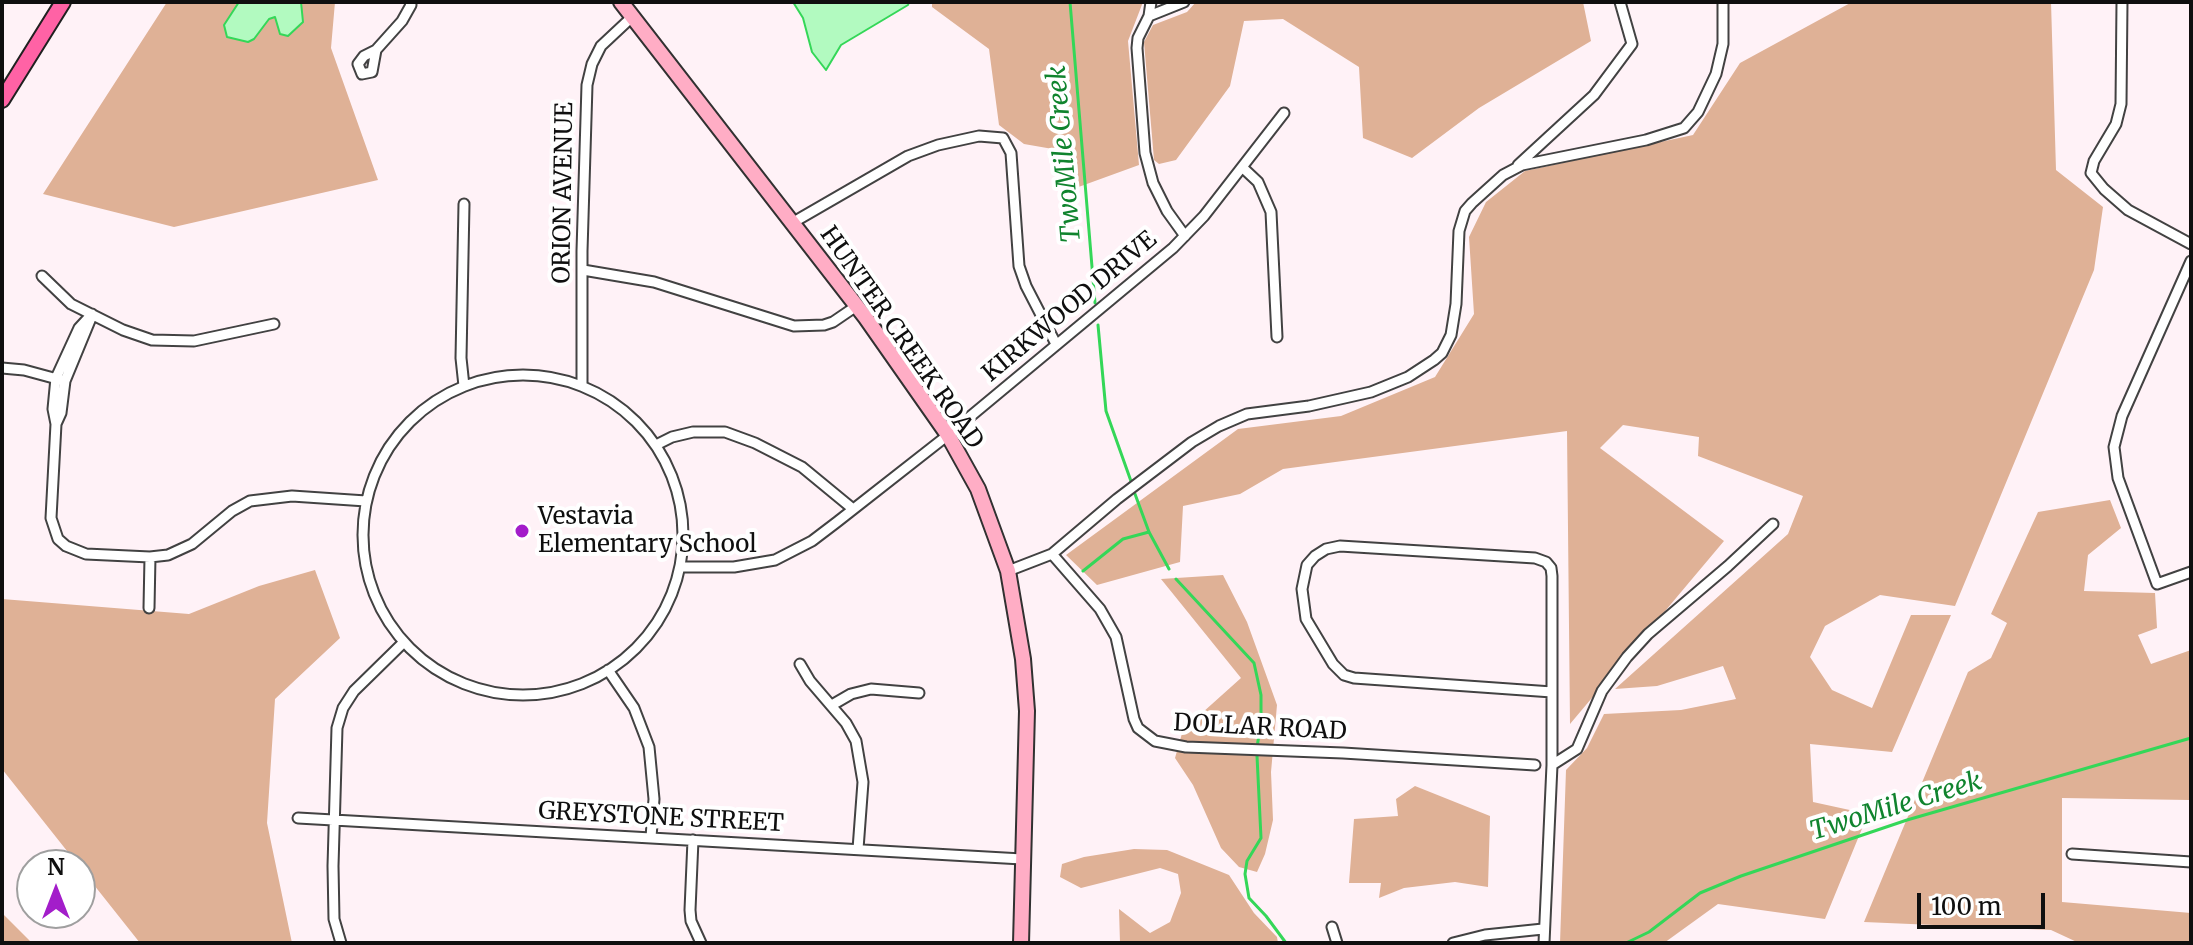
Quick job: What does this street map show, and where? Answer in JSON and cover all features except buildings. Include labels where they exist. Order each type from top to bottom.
[{"type":"main road","points":[[2,100],[63,2]]},
{"type":"main road","name":"HUNTER CREEK ROAD","points":[[621,2],[855,307],[948,435],[978,489],[1008,571],[1023,659],[1027,711],[1021,943]]},
{"type":"street","points":[[376,50],[402,21],[410,2]]},
{"type":"street","points":[[1151,2],[1137,48],[1145,153],[1153,183],[1185,236]]},
{"type":"street","points":[[1149,16],[1184,2]]},
{"type":"street","points":[[1008,571],[1052,554],[1117,499],[1192,442],[1219,426],[1247,414],[1323,403],[1371,392],[1408,377],[1434,360],[1447,344],[1455,314],[1457,242],[1461,221],[1472,203],[1594,95],[1632,44],[1620,2]]},
{"type":"street","points":[[1512,170],[1522,165],[1646,140],[1684,128],[1698,112],[1716,74],[1723,44],[1723,2]]},
{"type":"street","points":[[2122,2],[2121,104],[2116,124],[2094,161],[2091,173],[2128,210],[2191,244]]},
{"type":"street","name":"ORION AVENUE","points":[[582,386],[587,85],[601,46],[632,17]]},
{"type":"street","name":"KIRKWOOD DRIVE","points":[[680,567],[734,567],[775,560],[812,541],[948,435],[1185,236],[1284,113]]},
{"type":"street","points":[[792,223],[908,156],[938,145],[979,136],[1003,138],[1011,153],[1019,266],[1056,344]]},
{"type":"street","points":[[1242,167],[1258,182],[1271,212],[1277,337]]},
{"type":"street","points":[[464,204],[461,358],[464,386]]},
{"type":"street","points":[[2191,261],[2122,416],[2114,447],[2118,478],[2157,584],[2191,572]]},
{"type":"street","points":[[583,270],[654,282],[794,326],[824,325],[855,307]]},
{"type":"street","points":[[42,276],[63,298],[123,330],[152,340],[173,342],[215,338],[274,324]]},
{"type":"street","points":[[92,314],[61,380],[53,409],[56,424],[51,507],[53,529],[66,546],[86,554],[168,555],[192,544],[232,511],[250,501],[292,496],[366,501]]},
{"type":"street","points":[[2,368],[61,380]]},
{"type":"street","points":[[514,375],[549,377],[582,386],[616,404],[631,416],[656,445],[678,491],[684,542],[669,602],[650,633],[637,647],[608,670],[580,684],[549,692],[501,693],[470,686],[441,672],[404,642],[379,605],[368,576],[363,546],[366,501],[379,464],[401,431],[430,405],[464,386],[514,375]]},
{"type":"street","points":[[656,445],[693,432],[714,431],[735,436],[802,467],[853,509]]},
{"type":"street","points":[[1552,765],[1577,749],[1602,691],[1648,634],[1773,524]]},
{"type":"street","points":[[1544,943],[1552,765],[1552,692],[1552,576],[1546,562],[1535,558],[1340,546],[1326,549],[1307,565],[1302,589],[1306,619],[1333,664],[1344,675],[1552,692]]},
{"type":"street","name":"DOLLAR ROAD","points":[[1052,554],[1100,609],[1116,637],[1134,719],[1138,728],[1155,741],[1199,748],[1535,765]]},
{"type":"street","points":[[149,608],[150,557]]},
{"type":"street","points":[[341,943],[334,919],[334,818],[335,749],[343,708],[354,691],[404,642]]},
{"type":"street","points":[[800,664],[852,732],[862,762],[863,803],[858,849]]},
{"type":"street","points":[[608,670],[634,708],[649,747],[654,799],[651,837]]},
{"type":"street","points":[[832,705],[851,694],[871,689],[919,693]]},
{"type":"street","name":"GREYSTONE STREET","points":[[298,818],[1022,859]]},
{"type":"street","points":[[693,840],[690,910],[701,943]]},
{"type":"street","points":[[2072,854],[2191,862]]},
{"type":"street","points":[[1332,927],[1337,943]]},
{"type":"street","points":[[1453,943],[1485,935],[1543,929]]},
{"type":"shaded area","points":[[167,2],[335,2],[331,48],[378,180],[174,227],[43,194]]},
{"type":"shaded area","points":[[239,2],[301,2],[303,22],[288,36],[280,34],[275,17],[269,19],[254,39],[248,42],[227,37],[224,25]]},
{"type":"shaded area","points":[[793,2],[909,2],[841,45],[826,70],[812,52],[803,18]]},
{"type":"shaded area","points":[[932,2],[1143,2],[1128,41],[1139,165],[1073,189],[1070,152],[1024,144],[999,125],[989,49],[932,7]]},
{"type":"shaded area","points":[[1196,2],[1583,2],[1591,41],[1479,108],[1412,158],[1363,138],[1359,67],[1283,19],[1244,21],[1230,86],[1176,160],[1159,164],[1154,160],[1144,42],[1153,25],[1187,12]]},
{"type":"shaded area","points":[[1852,2],[2051,2],[2056,170],[2103,207],[2094,270],[1955,606],[1880,595],[1825,626],[1810,657],[1832,690],[1872,708],[1911,615],[1951,615],[1892,752],[1810,744],[1813,802],[1868,814],[1825,919],[1718,904],[1664,943],[1560,943],[1566,770],[1587,748],[1604,714],[1681,710],[1736,699],[1723,666],[1657,686],[1615,689],[1788,534],[1803,496],[1698,456],[1699,437],[1623,425],[1600,448],[1724,541],[1570,724],[1567,431],[1283,469],[1240,494],[1183,506],[1180,562],[1097,585],[1066,555],[1238,429],[1341,416],[1435,377],[1474,314],[1469,237],[1486,202],[1525,171],[1693,135],[1740,63]]},
{"type":"shaded area","points":[[2110,500],[2121,528],[2088,555],[2084,591],[2155,593],[2157,628],[2138,635],[2151,664],[2191,650],[2191,785],[2189,800],[2062,798],[2062,902],[2191,913],[2191,943],[2079,943],[2051,930],[1864,922],[1968,672],[1991,658],[2007,623],[1991,614],[2038,512]]},
{"type":"shaded area","points":[[315,570],[340,638],[275,699],[267,823],[292,943],[140,943],[96,888],[96,849],[65,849],[2,769],[2,599],[189,614],[259,586]]},
{"type":"shaded area","points":[[1223,575],[1247,622],[1277,705],[1271,772],[1273,820],[1257,872],[1239,867],[1221,848],[1193,785],[1175,758],[1183,730],[1241,678],[1161,579]]},
{"type":"shaded area","points":[[1415,786],[1490,816],[1488,887],[1455,882],[1404,888],[1379,898],[1381,883],[1349,883],[1354,819],[1398,816],[1396,799]]},
{"type":"shaded area","points":[[1134,849],[1167,850],[1229,875],[1254,913],[1277,937],[1278,943],[1120,943],[1119,909],[1150,933],[1170,922],[1181,893],[1178,874],[1160,868],[1081,888],[1060,877],[1062,864]]},
{"type":"shaded area","points":[[2,913],[31,942],[37,943],[2,943]]},
{"type":"waterway","name":"TwoMile Creek","points":[[1070,2],[1095,303]]},
{"type":"waterway","name":"TwoMile Creek","points":[[1098,325],[1106,411],[1132,484]]},
{"type":"waterway","name":"TwoMile Creek","points":[[1135,494],[1149,532],[1169,569]]},
{"type":"waterway","points":[[1083,571],[1123,539],[1149,532]]},
{"type":"waterway","name":"TwoMile Creek","points":[[1176,579],[1254,663],[1261,695],[1257,747]]},
{"type":"waterway","name":"TwoMile Creek","points":[[1626,943],[1649,932],[1700,893],[1741,876],[1907,820],[2191,738]]},
{"type":"waterway","points":[[1257,756],[1261,838],[1247,861],[1245,874],[1249,898],[1286,943]]},
{"type":"place","name":"Vestavia Elementary School","points":[[522,531]]}]
